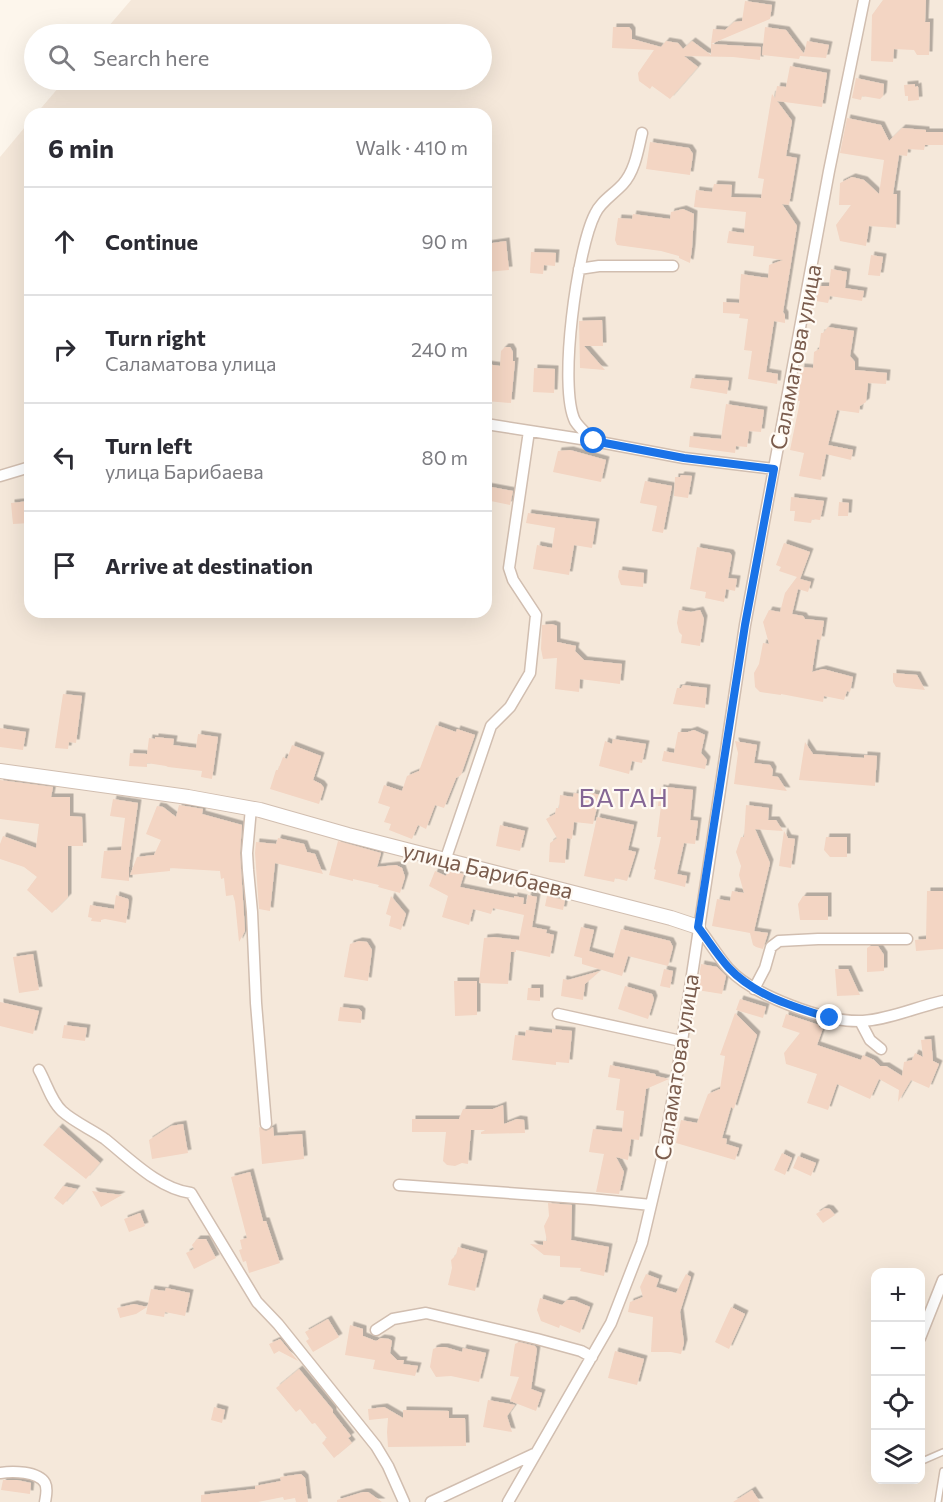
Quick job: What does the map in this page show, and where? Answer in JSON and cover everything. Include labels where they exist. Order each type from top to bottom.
[{"type":"street","name":"Саламатова улица","points":[[508,1502],[611,1323],[642,1243],[662,1158],[745,625],[831,161],[864,0]]},
{"type":"street","points":[[594,441],[575,420],[569,395],[574,292],[590,225],[596,211],[625,182],[637,157],[642,133]]},
{"type":"street","points":[[579,269],[599,266],[673,266]]},
{"type":"street","points":[[492,425],[684,458],[774,469]]},
{"type":"street","points":[[446,858],[491,726],[510,707],[530,673],[536,615],[529,601],[513,580],[509,568],[529,431]]},
{"type":"street","points":[[0,476],[24,469]]},
{"type":"street","name":"улица Барибаева","points":[[0,771],[177,795],[251,808],[446,858],[698,927]]},
{"type":"street","points":[[251,808],[247,853],[266,1124]]},
{"type":"street","points":[[698,927],[728,968],[754,989],[830,1018],[860,1022],[904,1013],[943,1000]]},
{"type":"street","points":[[754,989],[765,969],[771,947],[779,941],[907,939]]},
{"type":"street","points":[[558,1014],[681,1041]]},
{"type":"street","points":[[860,1022],[870,1040],[881,1049]]},
{"type":"street","points":[[39,1070],[61,1110],[151,1175],[180,1192],[192,1193],[257,1302],[278,1324],[376,1446],[404,1502]]},
{"type":"street","points":[[399,1185],[591,1198],[651,1205]]},
{"type":"street","points":[[925,1327],[943,1280]]},
{"type":"street","points":[[375,1329],[393,1319],[426,1313],[537,1339],[581,1351],[592,1357]]},
{"type":"street","points":[[431,1502],[535,1454]]},
{"type":"street","points":[[0,1473],[10,1471],[38,1477],[44,1481],[46,1487],[45,1502]]},
{"type":"lane","points":[[925,1460],[943,1452]]},
{"type":"lane","points":[[938,1502],[943,1471]]},
{"type":"shaded area","points":[[131,0],[943,0],[943,1502],[0,1502],[0,157],[24,128],[24,618],[492,618],[492,108],[41,108],[56,90],[492,90],[492,24],[111,24]]},
{"type":"building","points":[[883,0],[926,0],[925,22],[930,22],[929,55],[917,55],[914,50],[894,49],[893,62],[871,61],[872,15]]},
{"type":"building","points":[[745,1],[772,5],[770,19],[711,44],[713,29],[725,30],[734,22],[742,21]]},
{"type":"building","points":[[613,27],[629,27],[632,31],[632,39],[661,47],[666,41],[678,43],[683,49],[692,41],[711,55],[711,44],[761,47],[760,60],[684,56],[698,67],[670,99],[652,86],[650,89],[639,81],[638,73],[654,50],[612,48]]},
{"type":"building","points":[[765,27],[786,30],[804,54],[807,41],[829,45],[826,58],[800,56],[799,59],[762,55]]},
{"type":"building","points":[[790,66],[827,73],[822,107],[777,101],[792,121],[786,156],[797,158],[789,205],[782,204],[797,226],[783,312],[785,323],[774,321],[766,372],[778,374],[777,384],[748,379],[752,351],[744,350],[748,319],[739,318],[740,314],[723,313],[723,302],[739,303],[741,274],[768,278],[769,265],[783,260],[753,256],[754,246],[727,243],[729,231],[744,233],[746,212],[694,207],[696,190],[712,192],[714,184],[732,185],[731,197],[761,198],[764,179],[758,178],[772,94],[775,98],[777,86],[786,87]]},
{"type":"building","points":[[856,78],[884,84],[883,96],[880,99],[862,96],[861,100],[852,98]]},
{"type":"building","points":[[915,84],[915,87],[918,86],[919,100],[908,101],[904,85]]},
{"type":"building","points":[[847,118],[881,125],[889,141],[902,128],[943,132],[943,145],[925,145],[924,150],[908,149],[907,156],[899,155],[893,194],[897,194],[896,228],[869,226],[866,246],[840,241],[836,225],[851,205],[839,205],[840,183],[852,177],[864,180],[879,194],[884,160],[840,153]]},
{"type":"building","points":[[650,142],[689,148],[693,154],[690,175],[646,169]]},
{"type":"building","points":[[683,209],[694,214],[690,263],[679,256],[661,251],[617,245],[615,240],[618,218],[632,219],[633,214],[670,219],[671,212]]},
{"type":"building","points":[[506,241],[509,270],[492,271],[492,243]]},
{"type":"building","points":[[531,252],[556,253],[555,266],[544,265],[543,274],[530,273]]},
{"type":"building","points":[[871,255],[883,257],[880,276],[868,275]]},
{"type":"building","points":[[831,269],[847,272],[845,288],[864,291],[862,301],[830,296],[828,303],[816,301],[818,286],[829,286]]},
{"type":"building","points":[[602,320],[603,346],[584,346],[605,370],[580,368],[579,321]]},
{"type":"building","points":[[828,327],[854,331],[850,356],[855,362],[855,370],[887,373],[886,384],[868,383],[866,402],[860,406],[859,413],[837,410],[828,445],[853,450],[851,460],[826,454],[821,480],[799,476],[804,453],[790,450],[800,401],[798,401],[801,367],[813,368],[814,352],[819,349],[821,333]]},
{"type":"building","points":[[505,347],[510,347],[513,352],[513,361],[515,361],[511,403],[492,401],[492,365],[500,366],[501,351]]},
{"type":"building","points":[[534,368],[555,369],[554,393],[533,392]]},
{"type":"building","points":[[692,378],[729,381],[727,394],[690,388]]},
{"type":"building","points":[[726,404],[764,410],[761,432],[749,431],[747,447],[736,446],[735,453],[689,447],[690,436],[721,439]]},
{"type":"building","points":[[570,450],[606,460],[601,482],[553,472],[558,451]]},
{"type":"building","points":[[692,476],[688,498],[674,496],[675,477]]},
{"type":"building","points":[[645,481],[672,486],[663,533],[652,531],[657,506],[640,503]]},
{"type":"building","points":[[492,487],[513,491],[510,505],[492,501]]},
{"type":"building","points":[[791,497],[824,501],[820,520],[812,519],[811,523],[794,521],[795,511],[790,511]]},
{"type":"building","points":[[24,502],[24,523],[13,524],[11,503]]},
{"type":"building","points":[[839,502],[849,503],[848,516],[838,516]]},
{"type":"building","points":[[528,513],[596,522],[592,548],[574,545],[569,575],[533,569],[537,545],[552,548],[555,528],[526,523]]},
{"type":"building","points":[[784,543],[810,552],[800,579],[811,582],[808,592],[798,589],[792,614],[803,616],[805,619],[824,621],[821,640],[817,639],[812,672],[823,669],[853,677],[850,692],[847,691],[844,700],[824,696],[823,702],[760,692],[755,687],[754,673],[759,664],[763,643],[769,644],[763,622],[769,610],[780,612],[785,593],[797,577],[779,571],[781,567],[776,565]]},
{"type":"building","points":[[697,547],[730,553],[732,556],[728,578],[737,579],[735,591],[726,589],[724,602],[705,598],[706,592],[690,589]]},
{"type":"building","points":[[619,570],[644,573],[643,587],[621,585],[618,577]]},
{"type":"building","points":[[679,610],[691,612],[700,610],[704,619],[700,646],[681,643],[682,635],[677,623]]},
{"type":"building","points":[[542,625],[557,626],[557,642],[576,646],[575,651],[584,660],[622,664],[620,684],[580,679],[579,692],[555,689],[557,658],[543,659],[541,649]]},
{"type":"building","points":[[893,673],[917,675],[925,690],[896,687],[893,682]]},
{"type":"building","points":[[683,685],[707,688],[705,708],[673,704],[677,688]]},
{"type":"building","points":[[63,694],[82,696],[76,743],[69,742],[68,749],[55,748]]},
{"type":"building","points":[[436,725],[456,732],[457,729],[475,735],[461,775],[456,778],[444,808],[435,805],[426,829],[418,825],[412,839],[389,830],[391,824],[384,822],[390,807],[378,803],[384,785],[402,791],[407,776],[419,771]]},
{"type":"building","points":[[0,728],[26,732],[23,750],[0,747]]},
{"type":"building","points":[[694,730],[705,735],[701,753],[707,760],[705,769],[662,761],[664,751],[674,753],[678,732]]},
{"type":"building","points":[[198,734],[218,737],[212,779],[201,777],[202,771],[147,763],[147,767],[129,766],[130,753],[147,754],[149,738],[174,739],[173,745],[196,748]]},
{"type":"building","points":[[613,739],[646,744],[642,763],[632,761],[629,774],[599,766],[605,741],[612,744]]},
{"type":"building","points":[[735,741],[757,745],[754,763],[770,765],[773,770],[772,776],[778,777],[787,791],[734,784],[738,753]]},
{"type":"building","points":[[805,742],[813,754],[864,758],[864,755],[877,756],[875,786],[799,780]]},
{"type":"building","points":[[292,745],[321,756],[313,780],[324,788],[319,804],[270,789],[276,770],[283,757],[287,759]]},
{"type":"building","points":[[0,780],[53,787],[51,797],[70,797],[70,816],[82,817],[83,846],[68,846],[68,897],[52,913],[27,890],[37,877],[24,867],[0,859],[0,844],[3,836],[36,848],[39,824],[0,819]]},
{"type":"building","points":[[666,787],[693,790],[690,820],[698,821],[695,844],[684,843],[677,874],[687,876],[685,887],[654,879],[661,837],[657,837],[661,806],[658,806],[660,788],[665,789]]},
{"type":"building","points":[[587,792],[600,795],[593,824],[574,822],[572,839],[567,838],[565,863],[549,862],[550,843],[557,838],[546,819],[555,814],[556,808],[559,808],[560,795],[573,797],[574,793],[586,795]]},
{"type":"building","points":[[113,799],[138,803],[129,881],[101,878],[104,851],[121,850],[125,818],[110,816]]},
{"type":"building","points":[[179,805],[203,809],[202,814],[242,825],[240,853],[245,931],[239,942],[235,902],[233,895],[226,896],[224,878],[221,879],[220,871],[170,868],[170,871],[130,875],[137,857],[154,855],[161,840],[146,834],[157,806],[163,807],[176,817]]},
{"type":"building","points":[[746,805],[769,808],[768,820],[776,820],[783,831],[755,829],[770,863],[754,931],[768,933],[763,949],[753,945],[750,933],[712,926],[717,899],[730,901],[732,891],[744,893],[739,875],[741,866],[736,852],[741,837],[744,837]]},
{"type":"building","points":[[597,817],[634,825],[628,850],[636,852],[627,881],[615,878],[614,882],[584,876]]},
{"type":"building","points":[[500,825],[525,831],[520,851],[496,846]]},
{"type":"building","points":[[784,831],[788,838],[795,839],[791,868],[779,866]]},
{"type":"building","points":[[826,837],[847,837],[847,857],[830,857],[824,850]]},
{"type":"building","points":[[278,838],[304,844],[307,852],[315,854],[323,874],[275,863],[270,911],[259,909],[256,842],[276,844]]},
{"type":"building","points":[[338,841],[381,853],[377,867],[396,865],[402,868],[405,877],[400,893],[378,887],[379,885],[329,875]]},
{"type":"building","points":[[448,870],[464,874],[460,887],[524,898],[523,904],[526,904],[528,895],[537,897],[532,927],[547,930],[546,933],[554,935],[550,957],[516,950],[516,952],[511,952],[508,984],[479,983],[484,938],[519,940],[524,915],[493,908],[491,914],[473,909],[469,925],[442,917],[448,896],[429,886],[435,871],[446,876]]},
{"type":"building","points":[[927,891],[943,891],[943,949],[916,951],[915,940],[926,939]]},
{"type":"building","points":[[116,895],[128,899],[126,923],[105,919],[101,922],[91,921],[92,918],[88,917],[90,905],[114,909]]},
{"type":"building","points":[[391,896],[406,914],[401,930],[389,926],[391,916],[386,914]]},
{"type":"building","points":[[547,896],[565,900],[563,910],[545,906]]},
{"type":"building","points":[[803,896],[828,896],[828,920],[800,920],[798,904]]},
{"type":"building","points":[[581,927],[594,930],[589,951],[613,958],[621,929],[670,941],[673,947],[668,966],[628,956],[622,976],[582,964],[582,958],[574,956]]},
{"type":"building","points":[[359,941],[367,942],[372,950],[368,981],[344,977],[350,944]]},
{"type":"building","points":[[878,946],[884,955],[884,971],[867,972],[867,948]]},
{"type":"building","points":[[33,954],[39,990],[19,993],[13,957]]},
{"type":"building","points":[[701,964],[717,967],[726,976],[722,994],[697,990]]},
{"type":"building","points":[[664,969],[673,971],[670,988],[660,986]]},
{"type":"building","points":[[835,969],[848,969],[860,995],[837,996]]},
{"type":"building","points":[[600,971],[585,984],[583,1000],[561,996],[563,979],[568,980]]},
{"type":"building","points":[[454,981],[477,981],[477,1015],[455,1016]]},
{"type":"building","points":[[625,986],[652,994],[654,999],[648,1019],[618,1009]]},
{"type":"building","points":[[528,988],[540,988],[540,1001],[527,1000]]},
{"type":"building","points":[[740,999],[766,1007],[763,1018],[736,1010]]},
{"type":"building","points":[[0,1002],[39,1011],[33,1034],[0,1026]]},
{"type":"building","points":[[340,1007],[359,1009],[362,1012],[361,1023],[338,1021]]},
{"type":"building","points":[[735,1013],[757,1035],[734,1109],[731,1107],[722,1138],[727,1139],[726,1144],[739,1148],[735,1160],[676,1143],[681,1120],[697,1123],[708,1094],[720,1089],[725,1056],[720,1055]]},
{"type":"building","points":[[786,1014],[823,1028],[817,1045],[861,1060],[863,1055],[902,1076],[904,1062],[912,1060],[915,1053],[923,1057],[921,1040],[931,1039],[933,1061],[939,1064],[929,1088],[911,1080],[898,1102],[899,1090],[879,1079],[870,1099],[837,1084],[828,1110],[807,1103],[817,1074],[786,1064],[784,1053],[800,1033],[782,1027]]},
{"type":"building","points":[[64,1025],[87,1028],[85,1041],[62,1038]]},
{"type":"building","points":[[552,1029],[572,1031],[569,1063],[556,1062],[556,1065],[512,1060],[515,1035],[525,1036],[526,1030],[552,1033]]},
{"type":"building","points":[[610,1065],[669,1079],[646,1089],[639,1140],[631,1139],[628,1160],[616,1157],[624,1172],[619,1194],[596,1192],[604,1154],[589,1152],[593,1129],[622,1132],[624,1111],[616,1110],[620,1079],[608,1077]]},
{"type":"building","points":[[503,1105],[504,1124],[517,1119],[524,1120],[525,1133],[481,1134],[486,1130],[471,1130],[468,1164],[462,1163],[455,1166],[447,1165],[443,1161],[446,1132],[412,1132],[412,1119],[459,1119],[463,1109],[493,1109]]},
{"type":"building","points":[[183,1124],[188,1153],[152,1159],[149,1140],[171,1126]]},
{"type":"building","points":[[59,1127],[100,1163],[86,1179],[43,1145]]},
{"type":"building","points":[[259,1127],[266,1131],[273,1127],[274,1136],[302,1134],[304,1159],[262,1164]]},
{"type":"building","points":[[782,1153],[792,1158],[785,1175],[774,1170]]},
{"type":"building","points":[[798,1156],[816,1163],[811,1176],[793,1168]]},
{"type":"building","points":[[250,1172],[263,1221],[266,1221],[280,1263],[249,1273],[246,1261],[243,1262],[239,1250],[242,1249],[240,1240],[247,1238],[231,1177]]},
{"type":"building","points":[[63,1186],[77,1189],[63,1205],[54,1198]]},
{"type":"building","points":[[92,1191],[122,1195],[101,1207]]},
{"type":"building","points":[[548,1203],[572,1205],[571,1240],[609,1247],[604,1276],[580,1271],[581,1268],[560,1267],[560,1256],[544,1255],[530,1244],[543,1245],[543,1241],[547,1241],[544,1226],[549,1216]]},
{"type":"building","points":[[825,1208],[830,1209],[835,1215],[823,1223],[816,1214]]},
{"type":"building","points":[[140,1213],[145,1226],[129,1232],[124,1219]]},
{"type":"building","points":[[197,1239],[206,1239],[216,1258],[194,1269],[186,1253],[194,1249],[192,1245]]},
{"type":"building","points":[[458,1247],[484,1254],[475,1291],[448,1285],[452,1268],[451,1260],[456,1255]]},
{"type":"building","points":[[646,1274],[659,1279],[656,1287],[676,1293],[686,1274],[691,1277],[680,1312],[684,1343],[681,1354],[651,1352],[653,1317],[628,1312],[630,1302],[643,1297],[640,1287]]},
{"type":"building","points":[[166,1288],[190,1293],[185,1316],[165,1312],[164,1317],[146,1314],[151,1289],[165,1291]]},
{"type":"building","points":[[540,1298],[562,1305],[567,1300],[573,1300],[590,1307],[580,1333],[541,1321],[537,1310]]},
{"type":"building","points":[[134,1304],[147,1307],[136,1314],[120,1318],[117,1308]]},
{"type":"building","points":[[731,1307],[745,1314],[729,1349],[715,1342]]},
{"type":"building","points":[[328,1319],[339,1337],[313,1352],[306,1341],[309,1339],[305,1332]]},
{"type":"building","points":[[350,1325],[363,1329],[363,1336],[376,1341],[381,1338],[392,1341],[390,1353],[397,1360],[404,1360],[403,1364],[418,1366],[415,1376],[373,1369],[375,1360],[345,1355]]},
{"type":"building","points":[[280,1339],[298,1361],[279,1351],[274,1354],[269,1344]]},
{"type":"building","points":[[519,1342],[535,1346],[537,1349],[531,1389],[542,1393],[536,1411],[510,1401],[519,1377],[510,1376],[515,1344]]},
{"type":"building","points":[[438,1347],[462,1352],[463,1348],[486,1353],[479,1382],[451,1376],[436,1377],[430,1367],[433,1349]]},
{"type":"building","points":[[615,1351],[644,1359],[637,1385],[608,1378]]},
{"type":"building","points":[[299,1369],[351,1436],[348,1438],[352,1443],[334,1458],[322,1443],[327,1438],[315,1423],[312,1424],[300,1409],[296,1412],[276,1388]]},
{"type":"building","points":[[488,1400],[515,1405],[507,1416],[512,1432],[483,1427]]},
{"type":"building","points":[[214,1407],[225,1410],[222,1423],[211,1420]]},
{"type":"building","points":[[384,1407],[403,1418],[403,1410],[449,1411],[449,1418],[465,1418],[466,1446],[388,1447],[388,1418],[369,1420],[368,1409]]},
{"type":"building","points":[[301,1474],[305,1478],[308,1502],[296,1502],[295,1498],[284,1500],[283,1497],[258,1502],[201,1502],[201,1495],[255,1489],[255,1486],[281,1481],[280,1477]]},
{"type":"building","points":[[3,1480],[31,1483],[30,1494],[1,1490]]},
{"type":"building","points":[[752,1490],[760,1502],[733,1502]]},
{"type":"building","points":[[368,1492],[382,1502],[337,1502],[337,1500]]},
{"type":"district","name":"БАТАН","points":[[624,796]]},
{"type":"route","points":[[594,441],[684,458],[774,469],[745,625],[698,927],[728,968],[754,989],[801,1009],[830,1018]]}]
